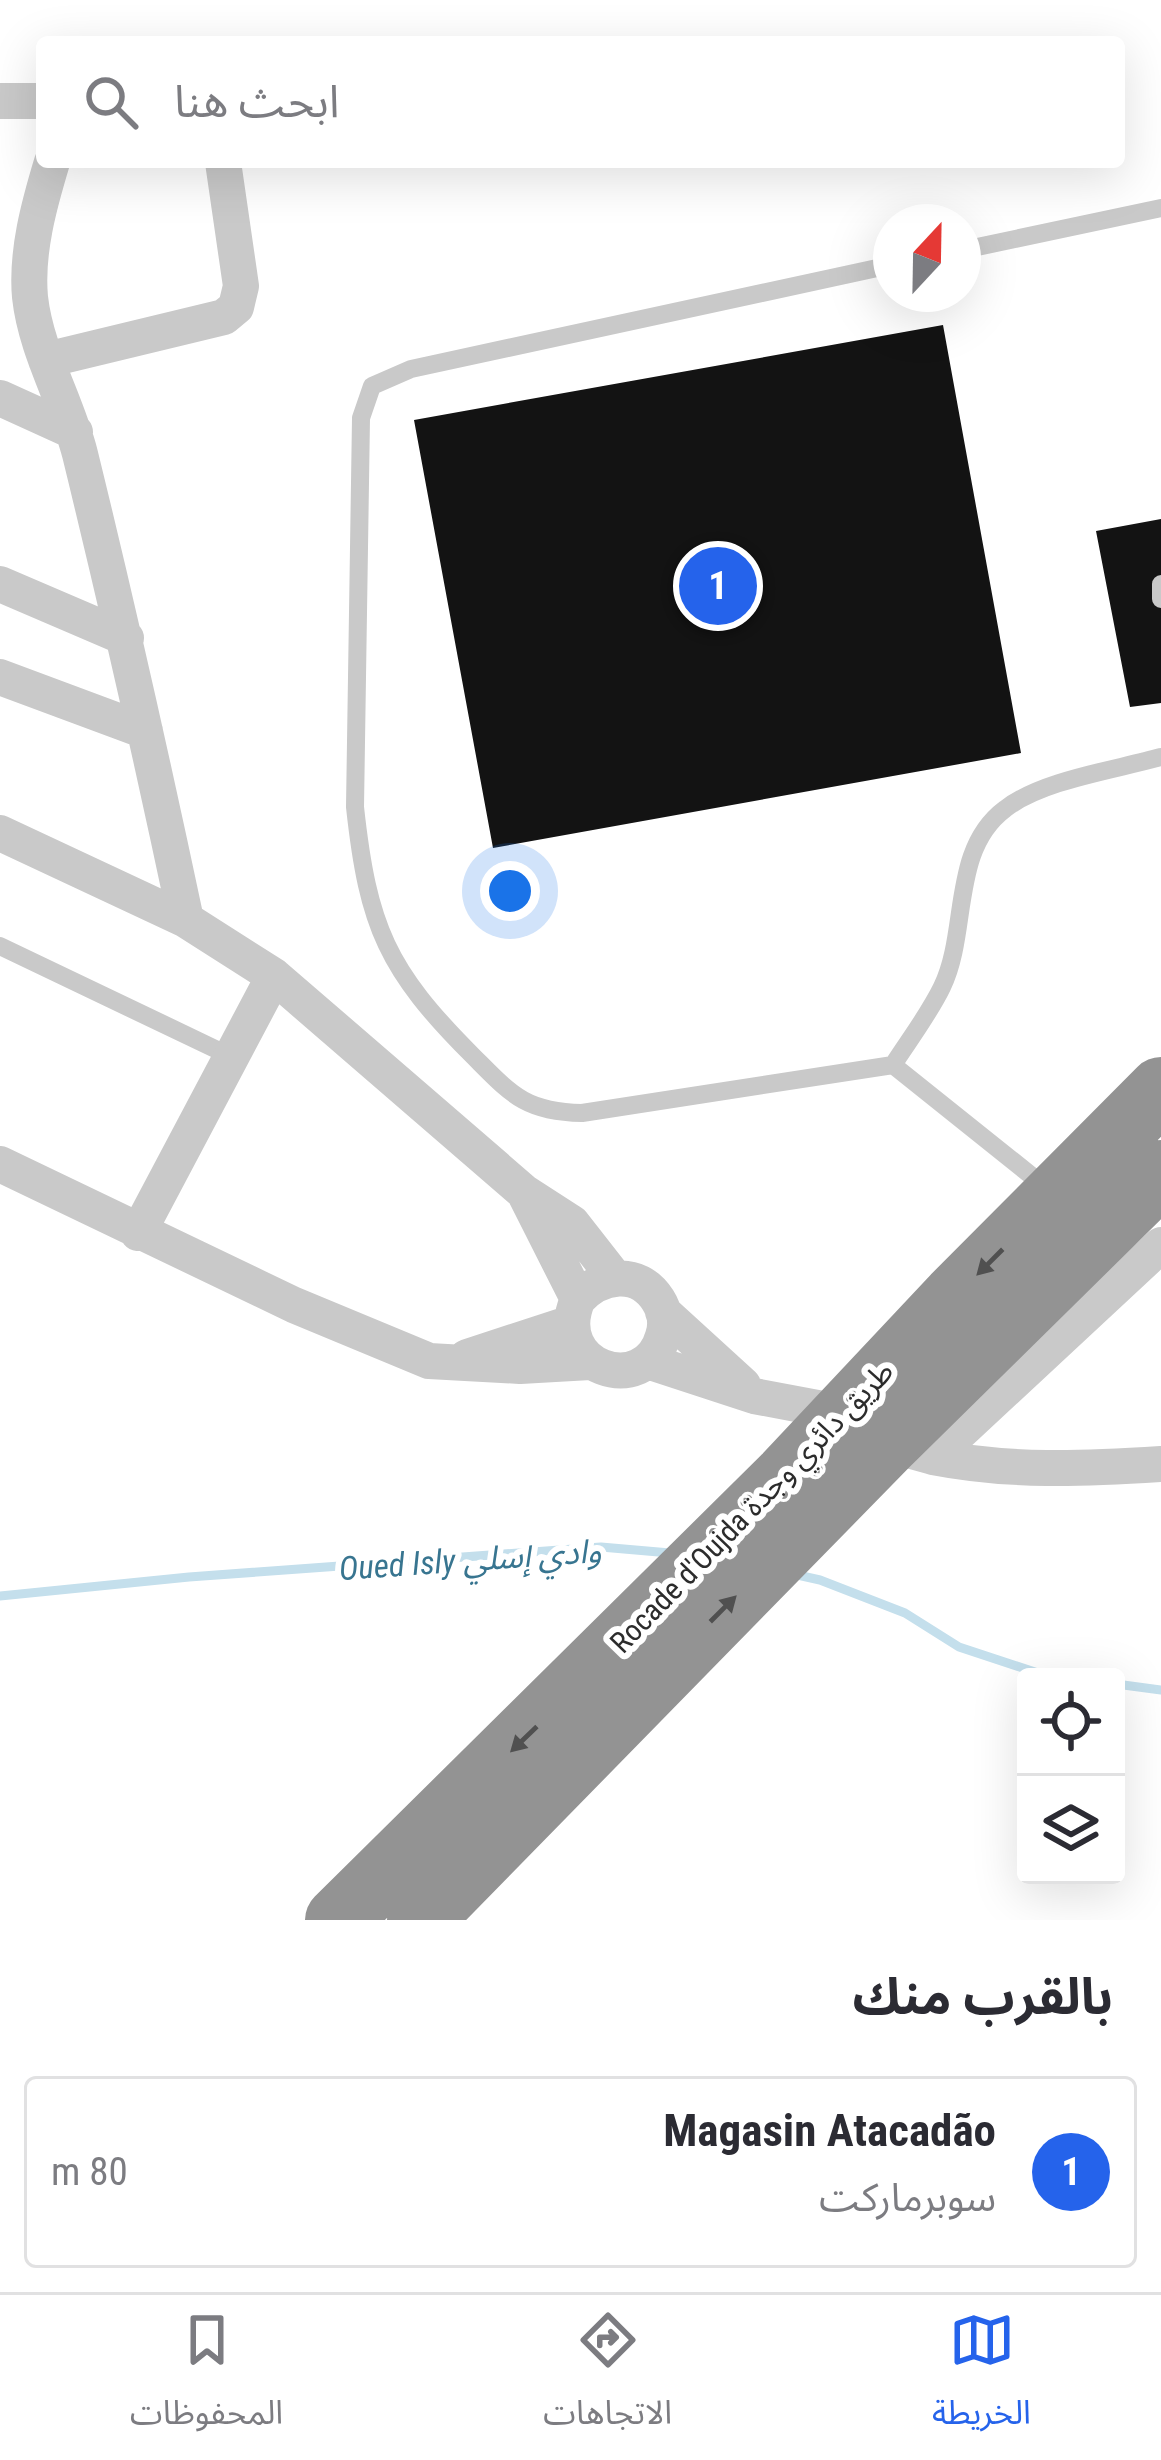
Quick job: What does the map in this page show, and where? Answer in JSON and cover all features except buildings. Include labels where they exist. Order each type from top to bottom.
[{"type":"highway","name":"Rocade d'Oujda طريق دائري وجدة","points":[[888,1438],[1057,1196],[1161,1090]]},
{"type":"highway","name":"Rocade d'Oujda طريق دائري وجدة","points":[[338,1920],[624,1674],[804,1494],[888,1438],[1161,1173]]},
{"type":"highway","name":"Rocade d'Oujda طريق دائري وجدة","points":[[420,1920],[624,1674]]},
{"type":"street","points":[[0,101],[36,100]]},
{"type":"street","points":[[51,168],[30,258],[30,299],[46,360],[74,432],[126,638],[186,920]]},
{"type":"street","points":[[46,360],[224,317],[236,307],[241,286],[224,168]]},
{"type":"street","points":[[0,398],[74,432]]},
{"type":"street","points":[[0,584],[126,638]]},
{"type":"street","points":[[0,677],[146,731]]},
{"type":"street","points":[[0,833],[186,920],[274,976],[524,1192],[572,1222],[615,1278]]},
{"type":"street","points":[[138,1233],[274,976]]},
{"type":"street","points":[[0,1164],[294,1305],[429,1361],[520,1366],[590,1362],[619,1371],[647,1361],[663,1339],[663,1312]]},
{"type":"street","points":[[524,1192],[575,1311],[580,1351],[590,1362]]},
{"type":"street","points":[[888,1438],[1161,1245]]},
{"type":"street","points":[[447,1364],[575,1311],[600,1281],[615,1278],[645,1286],[663,1312],[754,1396]]},
{"type":"street","points":[[647,1361],[888,1438],[1030,1471],[1161,1464]]},
{"type":"lane","points":[[981,246],[1161,208]]},
{"type":"lane","points":[[873,269],[410,369],[372,386],[361,418],[355,806],[370,903],[393,964],[424,1008],[517,1100],[538,1109],[582,1113],[893,1065],[1057,1196]]},
{"type":"lane","points":[[1161,584],[1161,598]]},
{"type":"lane","points":[[893,1065],[943,987],[970,863],[982,835],[1003,810],[1033,792],[1161,757]]},
{"type":"lane","points":[[0,946],[232,1057]]},
{"type":"waterway","name":"Oued Isly وادي إسلي","points":[[0,1596],[601,1547],[670,1553]]},
{"type":"waterway","name":"Oued Isly وادي إسلي","points":[[793,1574],[905,1613],[959,1647],[1023,1668]]},
{"type":"waterway","name":"Oued Isly وادي إسلي","points":[[1125,1685],[1161,1690]]},
{"type":"place","name":"Magasin Atacadão","points":[[718,586]]}]
